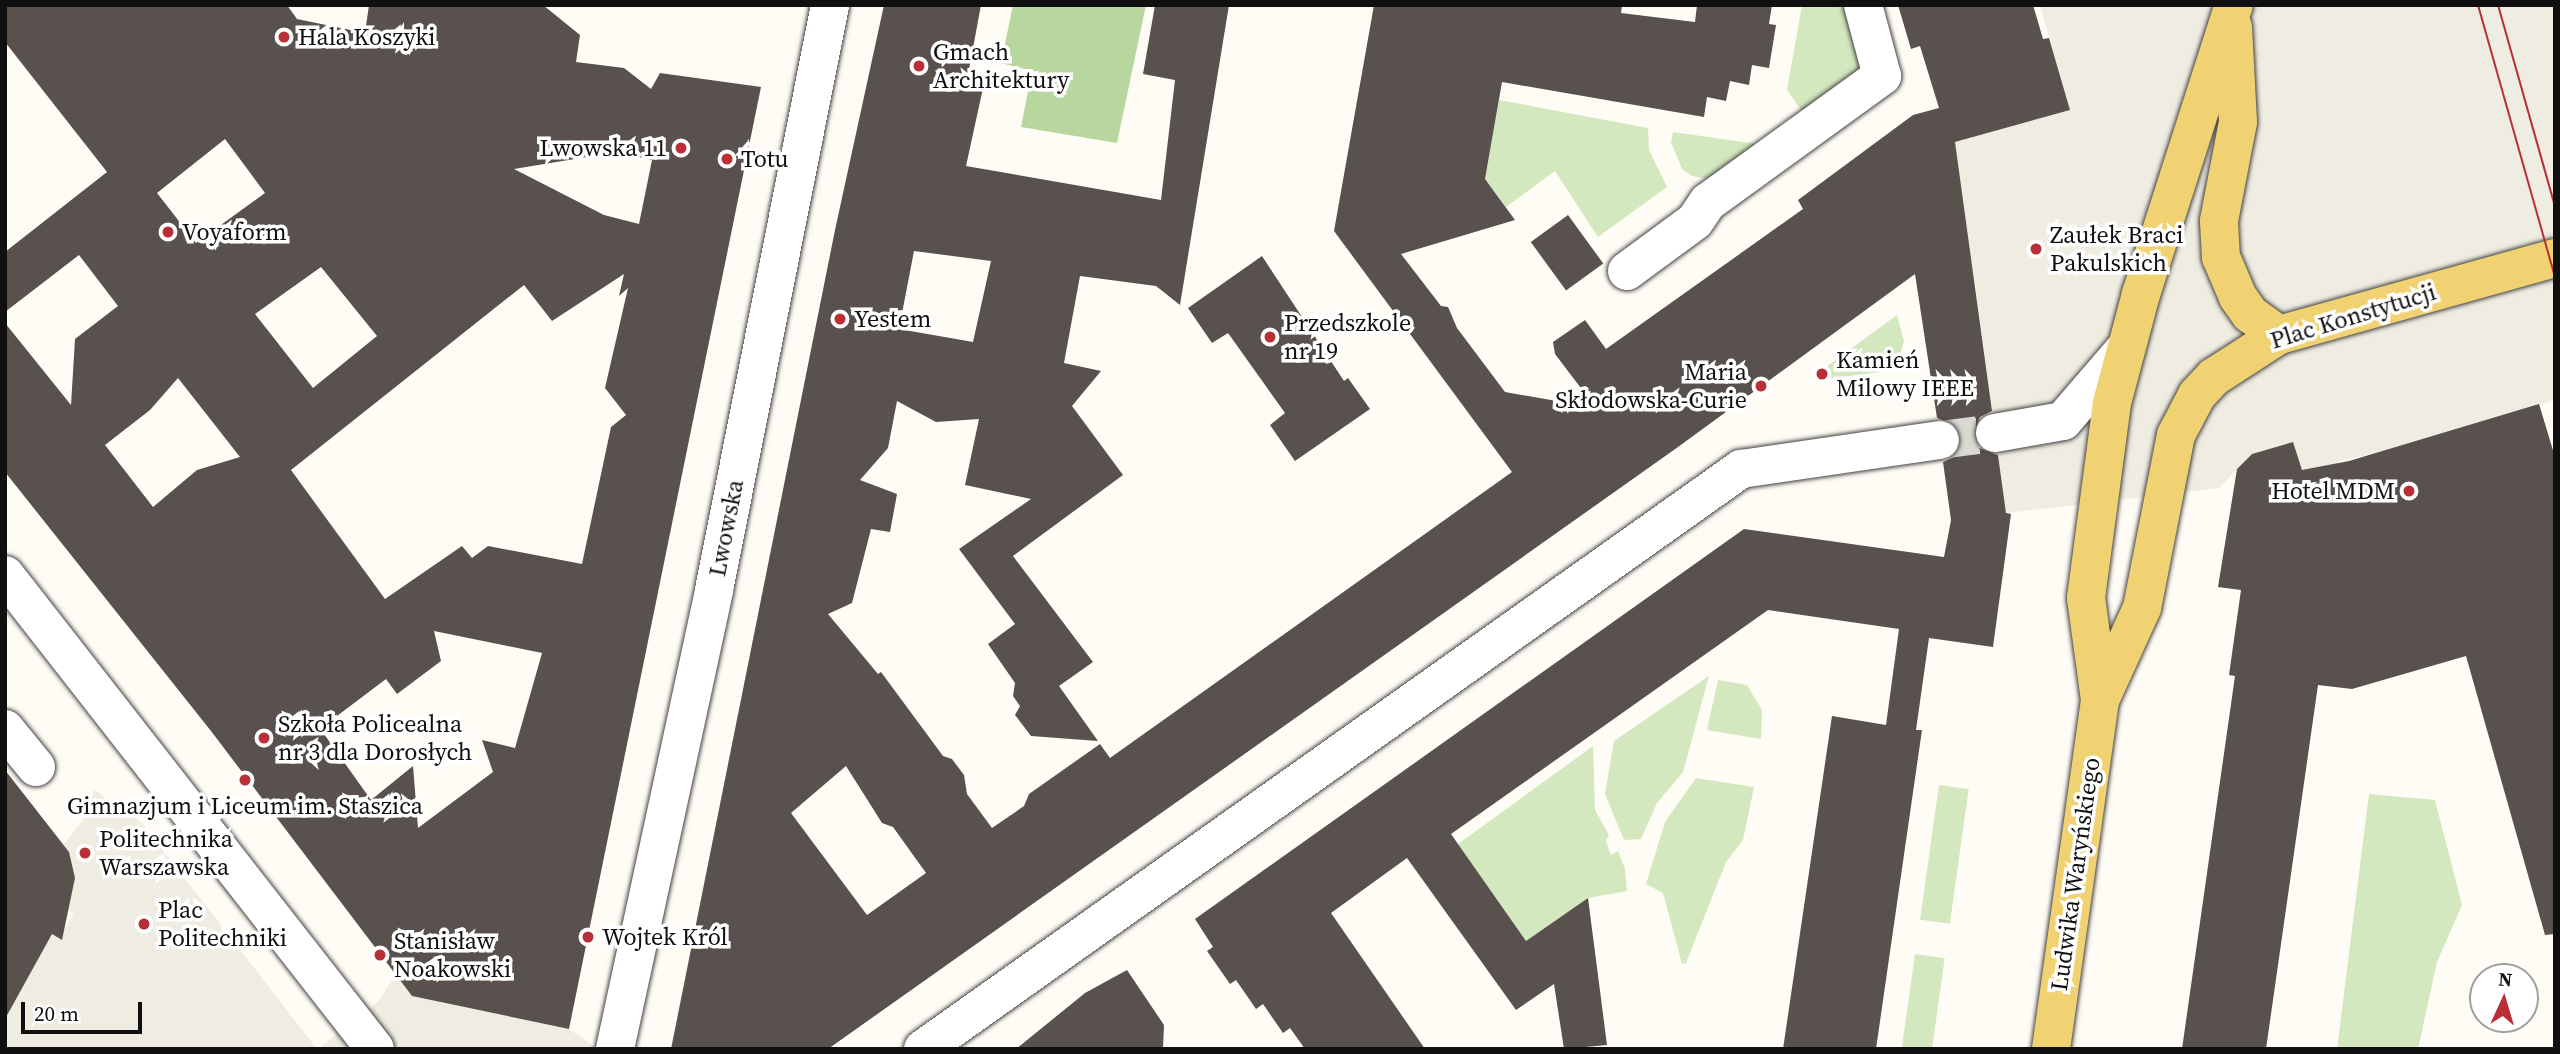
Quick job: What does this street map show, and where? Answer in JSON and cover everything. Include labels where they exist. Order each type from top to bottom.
[{"type":"main road","points":[[2233,11],[2238,122],[2220,221],[2221,257],[2238,297],[2250,314],[2279,335]]},
{"type":"main road","points":[[2124,350],[2196,117],[2233,11]]},
{"type":"main road","name":"Plac Konstytucji","points":[[2182,422],[2214,377],[2279,335],[2555,258]]},
{"type":"main road","name":"Ludwika Waryńskiego","points":[[2051,1049],[2100,699],[2086,598],[2100,471],[2124,350]]},
{"type":"main road","name":"Ludwika Waryńskiego","points":[[2100,699],[2142,608],[2171,450],[2182,422]]},
{"type":"street","name":"Lwowska","points":[[615,1049],[714,590],[830,5]]},
{"type":"street","points":[[1627,271],[1695,220],[1709,202],[1882,76],[1863,5]]},
{"type":"street","points":[[1995,433],[2063,421],[2124,350]]},
{"type":"street","points":[[923,1049],[1741,469],[1940,440]]},
{"type":"street","points":[[5,575],[375,1049]]},
{"type":"street","points":[[5,729],[36,767]]},
{"type":"green space","points":[[1013,5],[1146,5],[1117,143],[1021,127],[1032,71],[1001,63]]},
{"type":"green space","points":[[1802,5],[1846,5],[1865,72],[1806,117],[1787,90]]},
{"type":"green space","points":[[1499,100],[1648,128],[1649,150],[1667,187],[1598,237],[1555,171],[1506,207],[1485,179]]},
{"type":"green space","points":[[1673,132],[1764,145],[1715,180],[1692,176],[1682,169],[1671,142]]},
{"type":"green space","points":[[1897,315],[1904,341],[1896,370],[1817,380],[1815,375]]},
{"type":"green space","points":[[1709,676],[1683,772],[1657,803],[1641,839],[1624,840],[1605,794],[1614,741]]},
{"type":"green space","points":[[1718,680],[1747,685],[1762,710],[1761,739],[1707,730]]},
{"type":"green space","points":[[1593,746],[1595,810],[1609,835],[1606,841],[1611,855],[1618,851],[1625,869],[1627,891],[1588,898],[1526,941],[1458,844]]},
{"type":"green space","points":[[1696,778],[1754,787],[1743,840],[1726,862],[1686,963],[1682,964],[1663,893],[1646,884],[1665,822]]},
{"type":"green space","points":[[1939,785],[1969,789],[1950,924],[1920,920]]},
{"type":"green space","points":[[2369,794],[2435,800],[2462,905],[2437,962],[2418,1049],[2337,1049]]},
{"type":"green space","points":[[1915,954],[1945,958],[1932,1049],[1902,1049]]},
{"type":"shaded area","points":[[2040,5],[2555,5],[2555,400],[2387,451],[2338,461],[2338,465],[2302,472],[2293,442],[2252,454],[2219,488],[2006,513],[1975,283],[1949,144],[2070,110]]},
{"type":"shaded area","name":"Plac Politechniki","points":[[94,790],[141,822],[317,1049],[5,1049],[5,1018],[52,934],[59,938],[74,914],[68,910],[75,878],[64,844],[86,816]]},
{"type":"shaded area","points":[[395,975],[412,996],[569,1029],[594,1046],[640,1049],[318,1049],[379,1001]]},
{"type":"building","points":[[5,5],[287,5],[297,19],[365,33],[369,5],[543,5],[580,35],[576,62],[624,68],[651,89],[660,73],[761,87],[569,1029],[412,996],[211,731],[5,472],[5,323],[71,405],[75,339],[118,306],[79,255],[5,312],[5,252],[107,172],[5,42]],"holes":[[[225,139],[265,193],[196,243],[157,193]],[[617,152],[652,160],[639,224],[604,215],[514,169]],[[321,267],[377,336],[313,388],[255,314]],[[624,274],[619,296],[628,288],[605,388],[626,415],[611,427],[582,564],[488,546],[472,558],[462,546],[385,599],[291,470],[524,285],[552,321]],[[178,378],[240,457],[197,470],[153,507],[105,445],[150,410]],[[434,631],[542,653],[515,748],[482,740],[493,772],[418,828],[413,766],[371,800],[324,734],[333,728],[329,722],[386,679],[397,694],[441,661]]]},
{"type":"building","points":[[884,5],[981,5],[968,75],[985,79],[966,166],[1161,200],[1175,80],[1143,74],[1155,5],[1229,5],[1180,305],[1156,286],[1080,276],[1064,363],[1101,371],[1072,406],[1123,475],[1013,556],[1093,662],[1059,686],[1098,741],[1031,736],[1015,715],[1020,706],[1013,696],[1015,683],[988,644],[1015,624],[959,549],[1031,499],[965,485],[979,419],[936,422],[897,401],[888,448],[860,480],[897,494],[890,532],[871,529],[852,603],[828,614],[878,674],[881,672],[943,756],[952,759],[964,775],[967,794],[992,828],[1024,806],[1029,794],[1100,744],[1110,758],[1512,472],[1334,231],[1374,5],[1622,5],[1621,13],[1695,22],[1697,5],[1772,5],[1769,24],[1776,25],[1769,68],[1752,65],[1749,85],[1730,81],[1726,101],[1707,97],[1704,117],[1502,82],[1485,179],[1515,220],[1401,254],[1441,306],[1448,307],[1457,328],[1505,392],[1596,408],[1555,354],[1553,342],[1585,320],[1606,349],[1803,209],[1798,200],[1913,115],[1939,108],[1920,46],[1911,49],[1898,5],[2033,5],[2043,39],[2049,38],[2070,110],[1955,142],[1992,411],[1980,417],[1973,436],[1979,448],[1998,455],[2006,513],[2011,514],[1993,647],[1929,638],[1916,730],[1922,730],[1876,1049],[1783,1049],[1832,716],[1886,725],[1899,629],[1768,610],[1451,834],[1526,941],[1588,898],[1607,1045],[1564,1049],[1554,984],[1516,1010],[1407,858],[1331,913],[1425,1049],[1305,1049],[1290,1028],[1283,1033],[1263,1004],[1256,1009],[1236,980],[1230,984],[1207,951],[1213,947],[1195,919],[1744,529],[1944,557],[1951,520],[1943,462],[1954,457],[1962,438],[1957,426],[1937,418],[1915,274],[1678,447],[828,1049],[671,1049],[835,230]],"holes":[[[914,251],[991,261],[973,342],[899,329]],[[846,766],[882,823],[893,827],[926,873],[867,915],[791,813]]]},
{"type":"building","points":[[1568,215],[1603,264],[1566,291],[1531,242]]},
{"type":"building","points":[[1262,256],[1344,381],[1348,378],[1370,409],[1295,461],[1270,425],[1285,413],[1228,333],[1212,343],[1188,308]]},
{"type":"building","points":[[2539,404],[2555,457],[2555,934],[2545,935],[2466,656],[2352,689],[2318,685],[2266,1049],[2182,1049],[2235,676],[2229,675],[2241,590],[2218,587],[2237,469],[2252,454],[2293,442],[2302,470],[2349,461]]},
{"type":"building","points":[[5,770],[69,852],[75,878],[62,940],[52,934],[5,1019]]},
{"type":"building","points":[[1127,970],[1164,1025],[1163,1049],[1016,1049],[1085,993]]},
{"type":"tunnel","points":[[1940,440],[1995,433]]},
{"type":"tram line","points":[[2478,5],[2555,277]]},
{"type":"tram line","points":[[2498,5],[2555,206]]},
{"type":"place","name":"Hala Koszyki","points":[[284,37]]},
{"type":"place","name":"Gmach Architektury","points":[[919,66]]},
{"type":"place","name":"Lwowska 11","points":[[681,148]]},
{"type":"place","name":"Totu","points":[[727,159]]},
{"type":"place","name":"Voyaform","points":[[168,232]]},
{"type":"place","name":"Zaułek Braci Pakulskich","points":[[2036,249]]},
{"type":"place","name":"Yestem","points":[[840,319]]},
{"type":"place","name":"Przedszkole nr 19","points":[[1270,337]]},
{"type":"place","name":"Kamień Milowy IEEE","points":[[1822,374]]},
{"type":"place","name":"Maria Skłodowska-Curie","points":[[1761,386]]},
{"type":"place","name":"Hotel MDM","points":[[2409,491]]},
{"type":"place","name":"Szkoła Policealna nr 3 dla Dorosłych","points":[[264,738]]},
{"type":"place","name":"Gimnazjum i Liceum im. Staszica","points":[[245,780]]},
{"type":"place","name":"Politechnika Warszawska","points":[[85,853]]},
{"type":"place","name":"Plac Politechniki","points":[[144,924]]},
{"type":"place","name":"Wojtek Król","points":[[588,937]]},
{"type":"place","name":"Stanisław Noakowski","points":[[380,955]]}]
